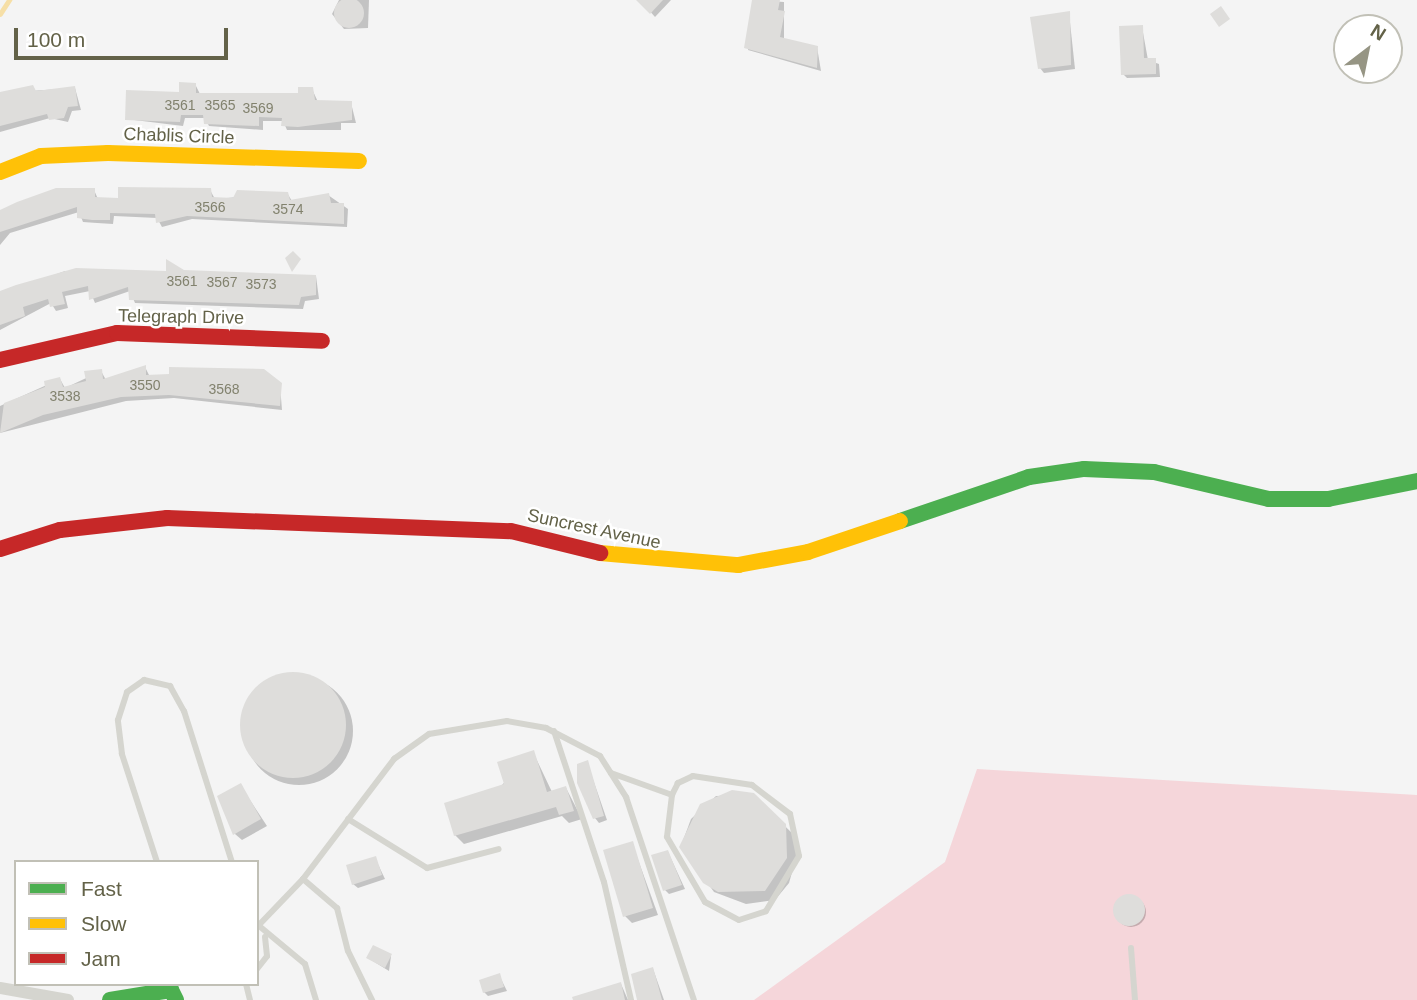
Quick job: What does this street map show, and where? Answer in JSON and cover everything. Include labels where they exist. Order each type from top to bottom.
[{"type":"street","name":"Chablis Circle","points":[[0,172],[41,156],[108,153],[359,161]]},
{"type":"street","name":"Telegraph Drive","points":[[0,360],[117,333],[322,341]]},
{"type":"street","name":"Suncrest Avenue","points":[[0,549],[60,530],[167,518],[511,531],[625,559],[738,565],[808,552],[1029,477],[1084,469],[1154,472],[1269,499],[1328,499],[1417,481]]},
{"type":"street","points":[[0,989],[68,1000]]},
{"type":"street","points":[[110,1000],[174,991]]},
{"type":"lane","points":[[156,860],[122,754],[118,720],[127,692],[144,680],[170,687],[184,711],[231,860]]},
{"type":"lane","points":[[259,925],[303,879],[394,759],[429,734],[507,721],[554,731],[600,756],[626,797],[694,1000]]},
{"type":"lane","points":[[554,731],[604,882],[631,1000]]},
{"type":"lane","points":[[611,773],[672,795]]},
{"type":"lane","points":[[693,776],[752,785],[790,814],[799,856],[778,897],[755,920],[719,914],[705,902],[667,837],[672,795],[678,783],[693,776]]},
{"type":"lane","points":[[348,819],[427,868],[499,849]]},
{"type":"lane","points":[[303,879],[337,908],[348,951],[373,1000]]},
{"type":"lane","points":[[259,928],[265,937],[305,964],[316,1000]]},
{"type":"lane","points":[[259,967],[267,956],[265,937]]},
{"type":"lane","points":[[1131,948],[1135,1000]]},
{"type":"shaded area","points":[[977,769],[1417,795],[1417,1000],[754,1000],[945,862]]},
{"type":"building","points":[[343,-1],[355,-1],[363,7],[363,19],[355,27],[343,27],[335,19],[335,7]]},
{"type":"building","points":[[636,0],[663,0],[650,14]]},
{"type":"building","points":[[752,0],[780,0],[778,10],[785,11],[780,37],[818,46],[817,68],[744,48]]},
{"type":"building","points":[[1221,6],[1230,19],[1219,27],[1210,14]]},
{"type":"building","points":[[1070,11],[1071,65],[1038,69],[1030,17]]},
{"type":"building","points":[[1143,25],[1144,58],[1156,58],[1156,74],[1121,75],[1119,26]]},
{"type":"building","points":[[179,82],[196,83],[196,93],[298,93],[298,87],[313,87],[315,100],[352,101],[352,120],[298,127],[281,126],[282,118],[259,117],[259,126],[204,124],[203,115],[181,115],[180,122],[125,120],[126,90],[179,92]]},
{"type":"building","points":[[33,85],[36,91],[75,86],[78,106],[68,107],[64,118],[49,120],[47,114],[0,126],[0,92]]},
{"type":"building","points":[[118,187],[211,188],[212,197],[233,198],[237,190],[288,192],[290,200],[329,193],[331,203],[344,203],[344,224],[187,216],[156,223],[155,214],[110,213],[110,220],[92,220],[77,218],[77,207],[0,232],[0,210],[17,202],[56,188],[95,188],[95,197],[118,198]]},
{"type":"building","points":[[293,251],[301,259],[292,272],[285,258]]},
{"type":"building","points":[[166,259],[184,270],[316,275],[316,295],[301,297],[299,305],[129,300],[128,287],[89,300],[88,286],[62,292],[65,304],[50,307],[48,299],[23,307],[25,316],[0,325],[0,291],[76,268],[166,271]]},
{"type":"building","points":[[146,365],[146,375],[169,374],[169,367],[264,369],[282,383],[280,406],[169,395],[121,397],[43,415],[0,433],[4,403],[45,387],[44,381],[60,377],[63,387],[86,381],[84,371],[102,369],[103,379]]},
{"type":"building","points":[[293,672],[313,676],[330,688],[342,705],[346,725],[342,745],[330,762],[313,774],[293,778],[273,774],[256,762],[244,745],[240,725],[244,705],[256,688],[273,676]]},
{"type":"building","points":[[534,750],[547,792],[566,786],[574,811],[559,815],[556,807],[454,836],[444,803],[504,784],[497,762]]},
{"type":"building","points":[[588,760],[604,816],[593,819],[577,783],[577,764]]},
{"type":"building","points":[[241,783],[261,819],[233,835],[217,796]]},
{"type":"building","points":[[732,790],[754,793],[786,824],[787,858],[765,891],[718,892],[703,883],[679,847],[700,804]]},
{"type":"building","points":[[633,841],[653,908],[623,917],[603,850]]},
{"type":"building","points":[[668,850],[682,885],[663,891],[651,855]]},
{"type":"building","points":[[376,856],[382,875],[352,885],[346,865]]},
{"type":"building","points":[[1129,894],[1140,899],[1145,910],[1140,921],[1129,926],[1118,921],[1113,910],[1118,899]]},
{"type":"building","points":[[373,945],[392,954],[385,968],[366,958]]},
{"type":"building","points":[[653,967],[662,1000],[637,1000],[631,974]]},
{"type":"building","points":[[500,973],[504,987],[483,993],[479,980]]},
{"type":"building","points":[[621,982],[625,1000],[573,1000],[572,997]]},
{"type":"waterway","points":[[0,14],[9,0]]},
{"type":"traffic: fast","points":[[900,521],[1029,477],[1084,469],[1154,472],[1269,499],[1328,499],[1417,481]]},
{"type":"traffic: fast","points":[[110,1000],[171,990],[176,1000]]},
{"type":"traffic: slow","points":[[0,172],[41,156],[108,153],[359,161]]},
{"type":"traffic: slow","points":[[600,553],[738,565],[808,552],[900,521]]},
{"type":"traffic: jam","points":[[0,360],[117,333],[322,341]]},
{"type":"traffic: jam","points":[[0,549],[60,530],[167,518],[511,531],[600,553]]}]
